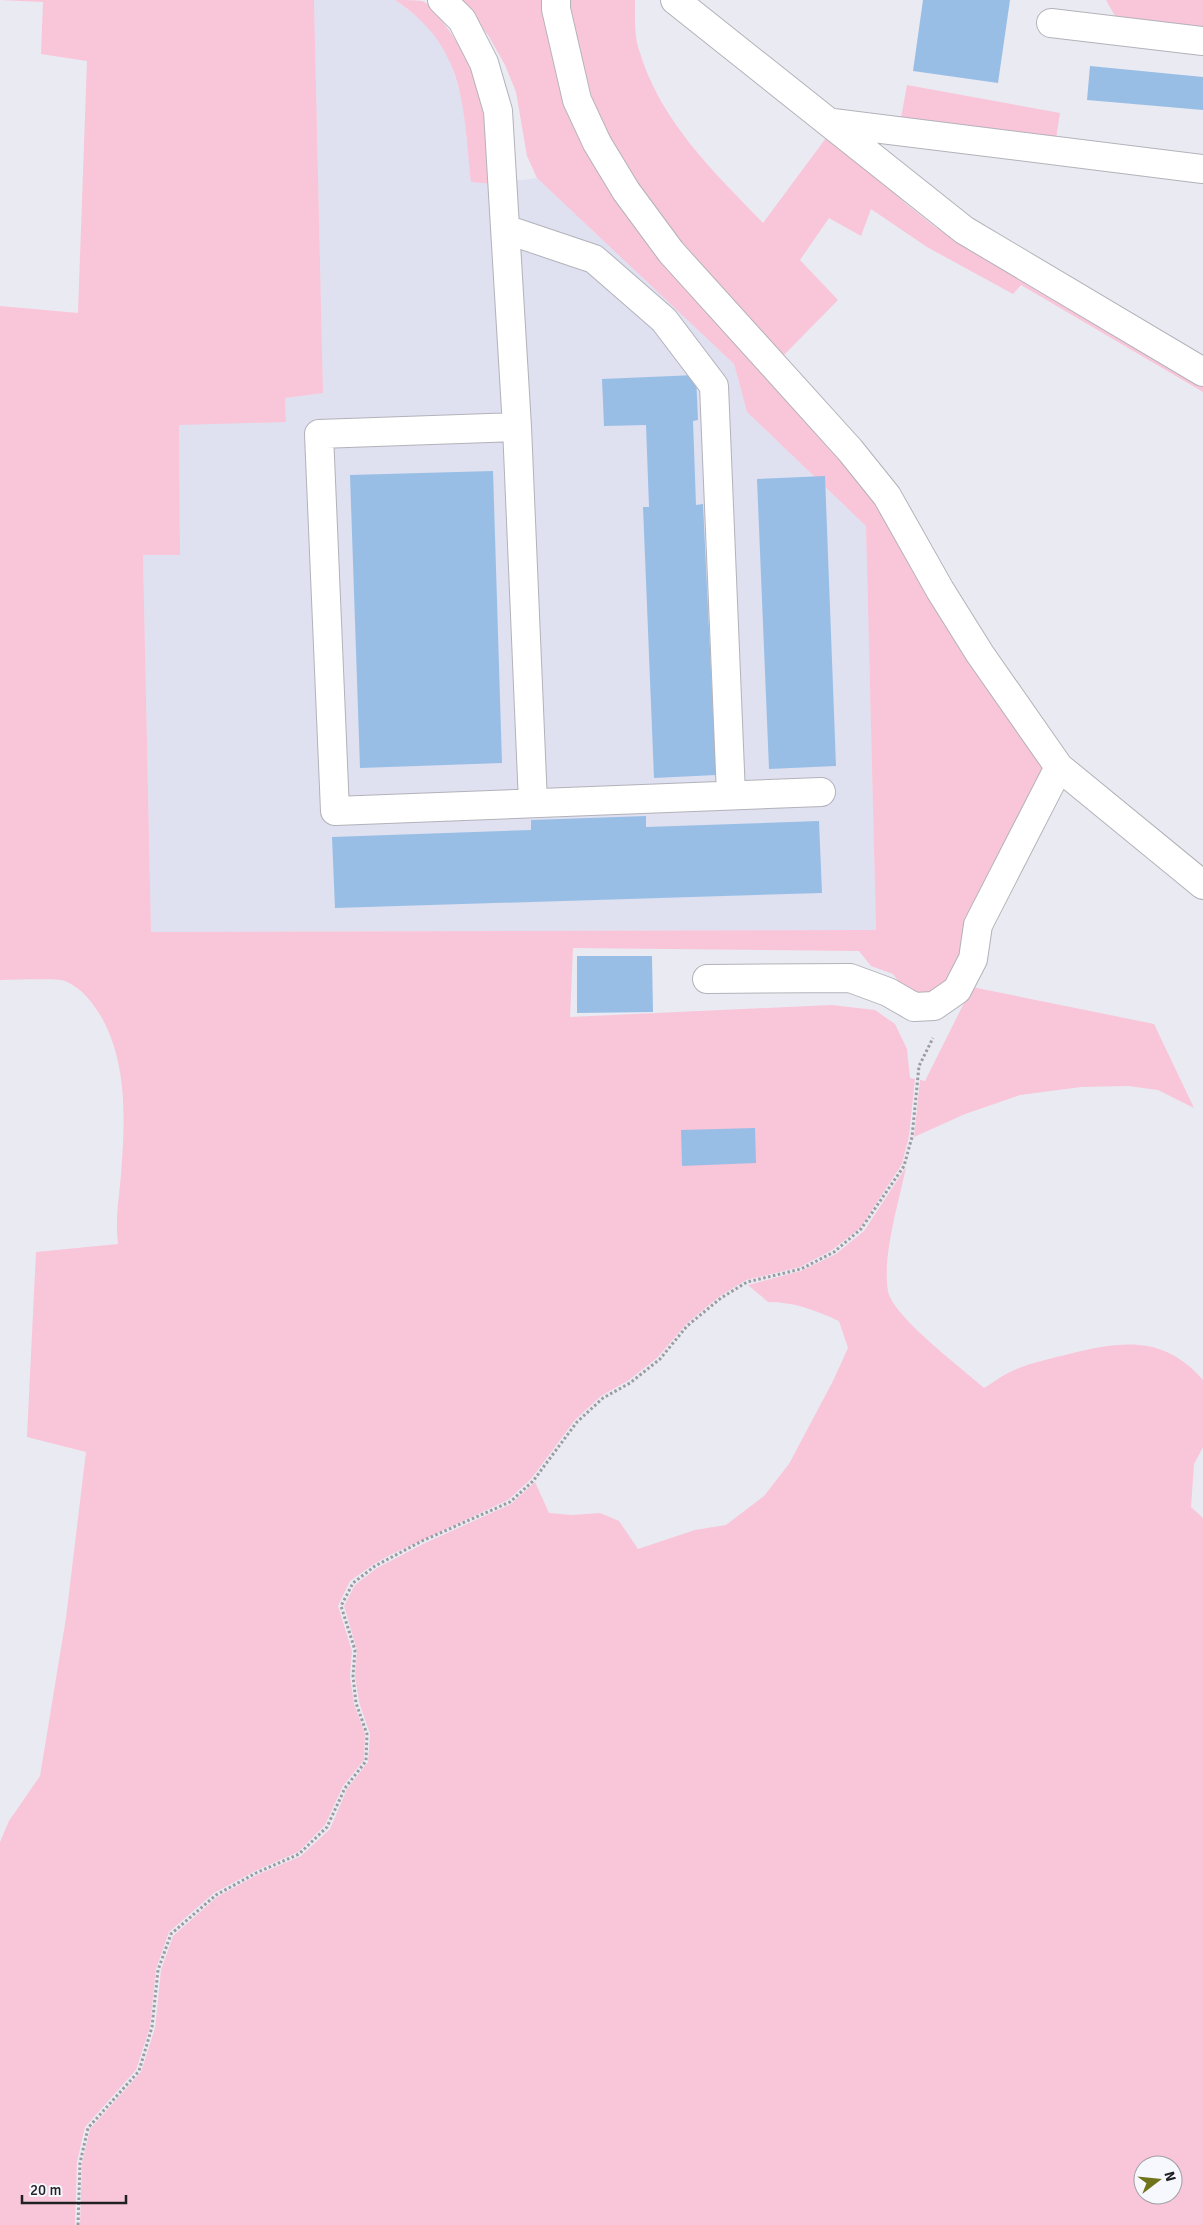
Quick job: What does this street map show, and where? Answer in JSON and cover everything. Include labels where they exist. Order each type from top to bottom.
[{"type":"street","points":[[442,0],[462,20],[484,63],[498,111],[517,427],[533,803]]},
{"type":"street","points":[[556,0],[556,9],[577,100],[597,143],[626,191],[671,252],[850,450],[887,496],[940,590],[980,654],[1059,767],[1203,885]]},
{"type":"street","points":[[676,0],[833,123],[964,230],[1203,372]]},
{"type":"street","points":[[1051,23],[1203,41]]},
{"type":"street","points":[[833,123],[1203,169]]},
{"type":"street","points":[[505,229],[594,259],[664,320],[714,386],[731,795]]},
{"type":"street","points":[[517,427],[318,434],[334,811],[821,792]]},
{"type":"street","points":[[707,979],[850,978],[888,992],[914,1007],[934,1006],[957,990],[973,959],[978,925],[1059,767]]},
{"type":"path","points":[[78,2225],[80,2162],[88,2128],[139,2071],[152,2027],[158,1970],[171,1934],[216,1895],[256,1873],[299,1854],[327,1827],[345,1788],[366,1761],[368,1734],[356,1703],[353,1676],[355,1650],[341,1606],[353,1583],[391,1557],[510,1502],[533,1481],[577,1422],[603,1398],[630,1383],[660,1359],[687,1326],[721,1298],[747,1282],[800,1269],[834,1252],[861,1230],[904,1166],[912,1137],[919,1066],[957,990]]},
{"type":"shaded area","points":[[0,0],[314,0],[323,393],[285,398],[286,422],[179,425],[180,555],[143,555],[151,932],[876,930],[866,526],[747,412],[734,364],[537,178],[527,156],[516,92],[505,65],[488,35],[457,0],[553,0],[579,126],[868,488],[1046,763],[948,987],[933,998],[906,992],[893,974],[871,966],[859,951],[573,948],[570,1017],[831,1005],[875,1010],[895,1024],[907,1049],[910,1078],[915,1079],[909,1136],[902,1164],[860,1228],[832,1250],[800,1267],[746,1280],[720,1296],[686,1324],[658,1357],[629,1380],[601,1396],[575,1420],[531,1479],[508,1500],[390,1555],[350,1581],[338,1606],[352,1651],[350,1676],[354,1704],[365,1734],[364,1760],[343,1786],[325,1825],[298,1852],[255,1871],[214,1893],[169,1932],[156,1969],[150,2027],[136,2070],[85,2127],[77,2162],[75,2225],[0,2225],[0,1842],[9,1821],[40,1776],[66,1618],[86,1452],[27,1437],[36,1252],[118,1244],[117,1218],[124,1115],[120,1075],[110,1036],[102,1018],[86,996],[71,984],[61,980],[0,980],[0,306],[78,313],[87,61],[41,54],[43,2]]},
{"type":"shaded area","points":[[314,0],[395,0],[430,27],[447,52],[463,103],[471,182],[493,184],[537,178],[734,364],[747,412],[866,526],[876,930],[151,932],[143,555],[180,554],[179,424],[286,422],[285,398],[323,393]]},
{"type":"shaded area","points":[[395,0],[422,1],[426,3],[438,15],[458,44],[468,63],[481,101],[493,184],[471,182],[462,103],[457,80],[448,58],[436,38],[418,18]]},
{"type":"shaded area","points":[[571,0],[635,0],[637,44],[648,76],[660,100],[690,144],[763,223],[826,138],[863,168],[876,174],[905,203],[934,226],[964,246],[1203,385],[1203,392],[1021,285],[1013,294],[927,247],[871,209],[861,236],[829,218],[800,260],[838,300],[780,359],[664,230],[597,117],[571,17]]},
{"type":"shaded area","points":[[1106,0],[1203,0],[1203,27],[1119,23]]},
{"type":"shaded area","points":[[907,85],[1060,113],[1055,145],[901,118]]},
{"type":"shaded area","points":[[972,987],[1154,1024],[1194,1108],[1158,1090],[1128,1086],[1081,1087],[1020,1095],[965,1114],[914,1137],[920,1080],[925,1081]]},
{"type":"shaded area","points":[[906,1167],[889,1246],[887,1262],[888,1291],[892,1302],[915,1328],[984,1388],[1017,1369],[1032,1364],[1107,1346],[1124,1345],[1141,1345],[1173,1355],[1188,1365],[1203,1380],[1203,1447],[1194,1464],[1191,1507],[1203,1518],[1203,2225],[80,2225],[82,2163],[90,2129],[141,2072],[155,2028],[161,1970],[173,1936],[217,1897],[257,1875],[301,1856],[330,1829],[347,1789],[368,1762],[370,1734],[359,1702],[355,1676],[357,1650],[344,1606],[355,1585],[377,1568],[423,1544],[511,1504],[535,1482],[549,1513],[572,1515],[600,1513],[619,1521],[638,1549],[695,1530],[726,1525],[764,1496],[789,1464],[833,1381],[848,1348],[839,1321],[805,1307],[787,1303],[768,1302],[748,1285],[801,1271],[836,1254],[864,1231]]},
{"type":"building","points":[[923,0],[1010,0],[998,83],[913,71]]},
{"type":"building","points":[[1090,66],[1203,77],[1203,110],[1087,100]]},
{"type":"building","points":[[696,375],[698,420],[693,421],[696,505],[703,504],[716,775],[654,778],[643,507],[649,507],[646,425],[604,426],[602,379]]},
{"type":"building","points":[[493,471],[502,763],[360,768],[350,475]]},
{"type":"building","points":[[825,476],[836,766],[769,769],[757,479]]},
{"type":"building","points":[[646,816],[646,827],[819,821],[822,893],[335,908],[332,837],[531,830],[531,820]]},
{"type":"building","points":[[577,956],[652,956],[653,1012],[577,1013]]},
{"type":"building","points":[[755,1128],[756,1163],[682,1166],[681,1130]]}]
